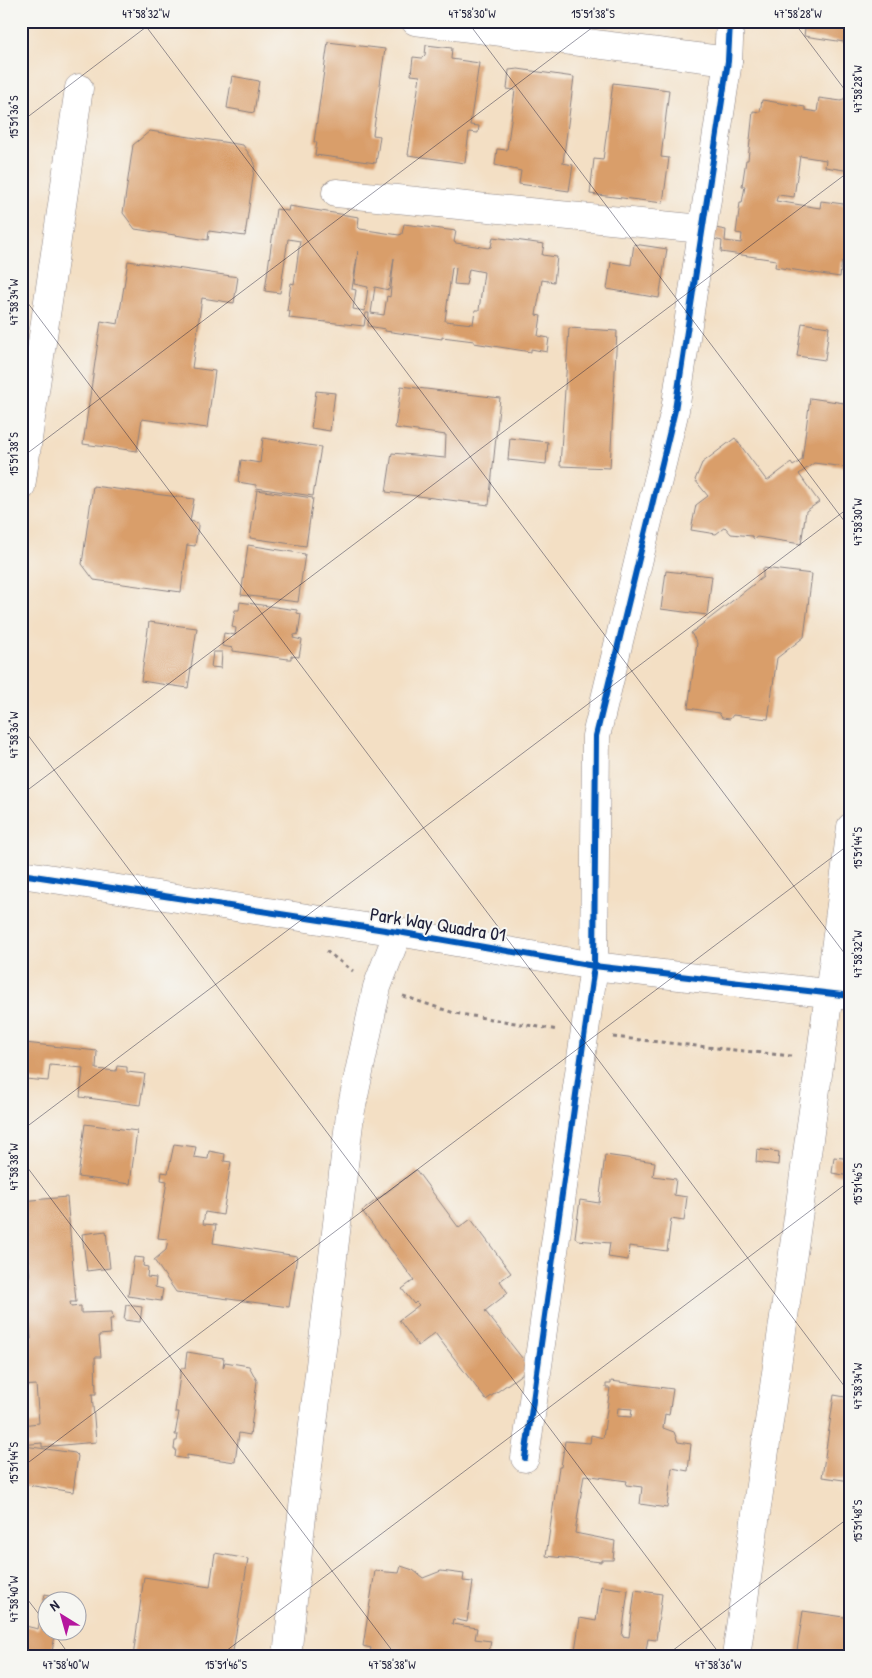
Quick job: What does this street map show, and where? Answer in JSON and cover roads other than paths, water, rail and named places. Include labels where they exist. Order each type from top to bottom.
[{"type":"street","points":[[415,21],[728,61]]},
{"type":"street","points":[[524,1458],[594,966],[596,736],[675,410],[728,61],[730,21]]},
{"type":"street","points":[[21,487],[79,88]]},
{"type":"street","points":[[336,193],[702,229]]},
{"type":"street","points":[[736,1657],[802,1176],[820,1060],[840,994],[851,826]]},
{"type":"street","name":"Park Way Quadra 01","points":[[21,874],[398,932],[594,966],[840,994]]},
{"type":"street","points":[[288,1657],[300,1533],[350,1115],[377,987],[398,932]]}]
